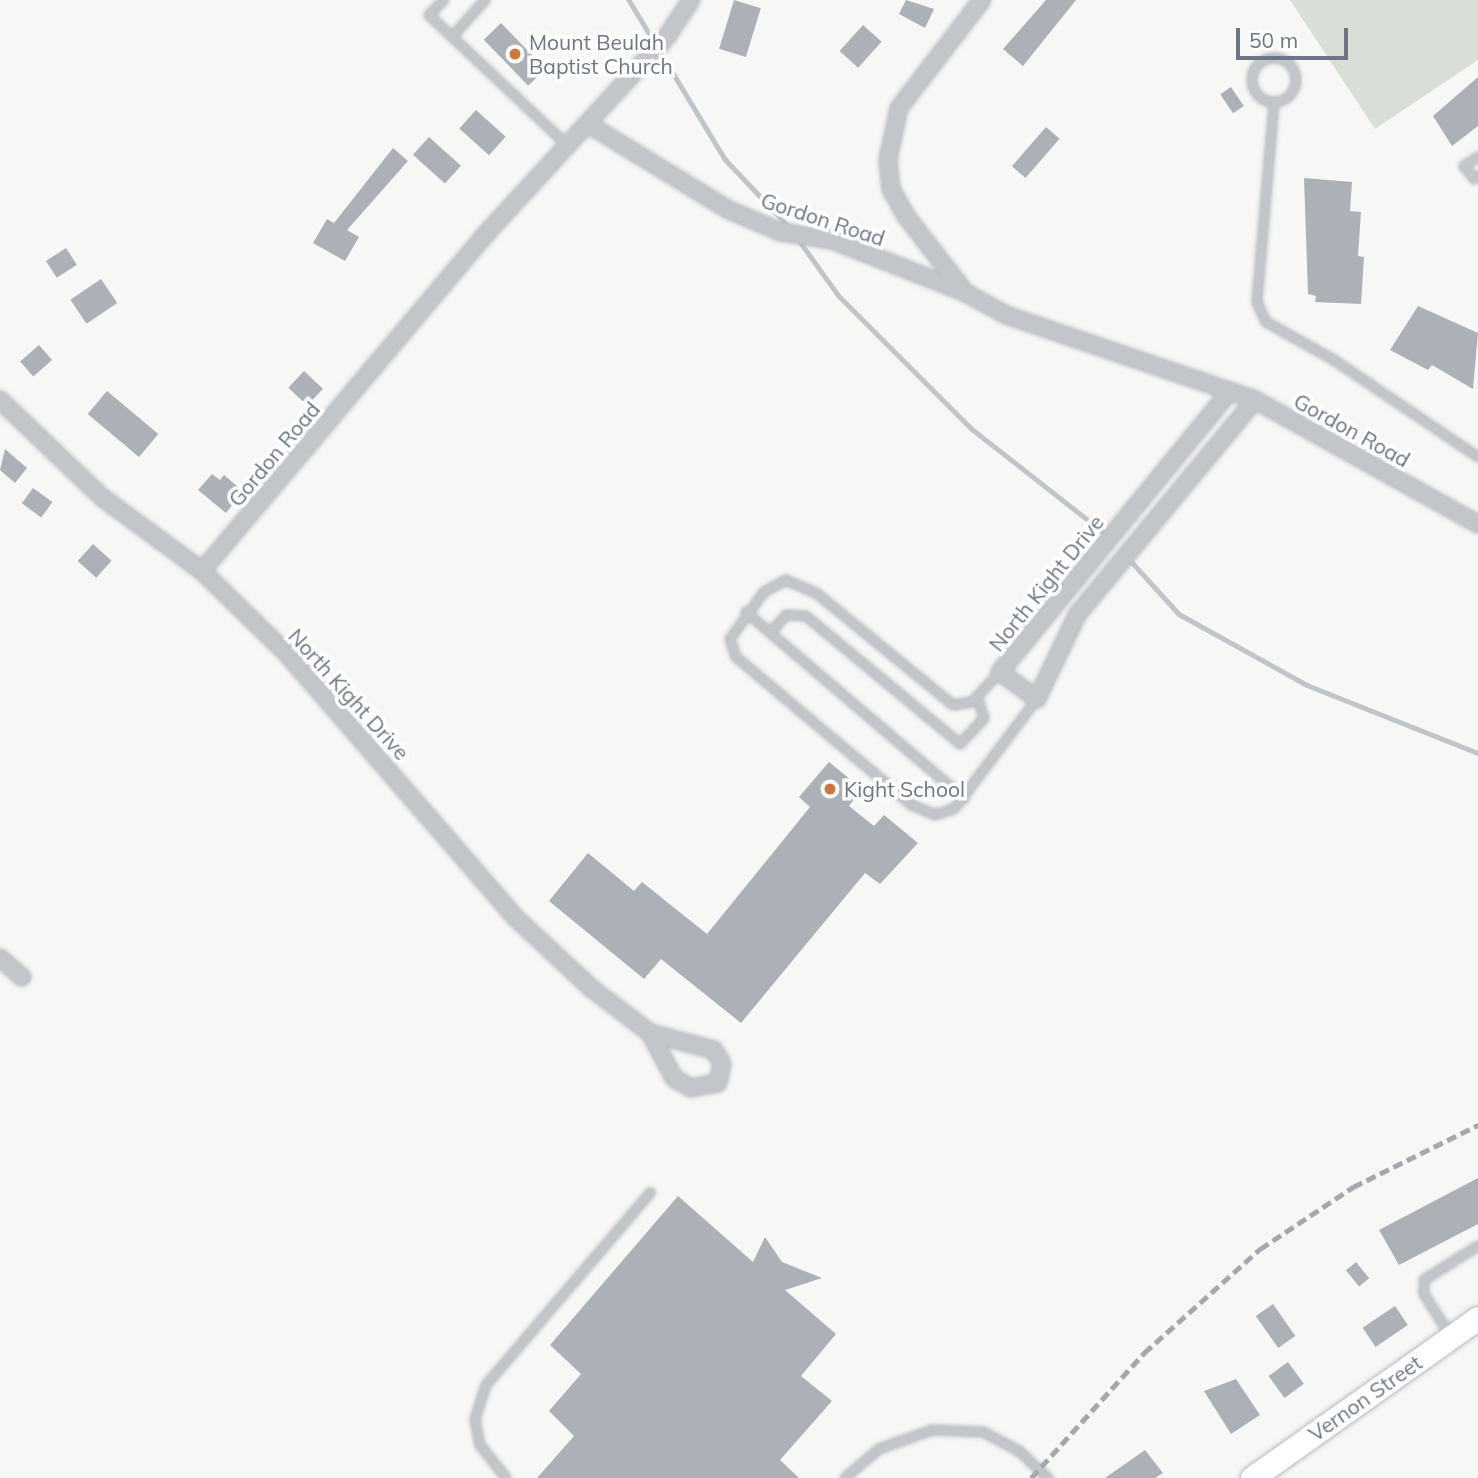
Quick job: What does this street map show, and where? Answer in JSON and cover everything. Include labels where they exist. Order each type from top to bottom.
[{"type":"street","points":[[588,124],[668,36],[691,0]]},
{"type":"street","points":[[964,292],[906,216],[891,189],[888,159],[899,108],[982,0]]},
{"type":"street","name":"Gordon Road","points":[[202,571],[566,144],[588,124],[729,210],[781,232],[832,240],[964,292],[1018,319],[1255,400],[1478,524]]},
{"type":"street","name":"North Kight Drive","points":[[1037,699],[1000,672],[1230,391]]},
{"type":"street","name":"North Kight Drive","points":[[0,400],[103,498],[202,571],[288,655],[517,919],[650,1033],[674,1078],[691,1088],[718,1083],[722,1063],[714,1050],[650,1033]]},
{"type":"street","points":[[1037,699],[1077,615],[1255,400]]},
{"type":"street","points":[[0,958],[22,977]]},
{"type":"street","name":"Vernon Street","points":[[1259,1476],[1478,1318]]},
{"type":"lane","points":[[444,0],[429,15],[566,144]]},
{"type":"lane","points":[[452,37],[485,0]]},
{"type":"lane","points":[[1276,57],[1290,63],[1297,84],[1289,97],[1274,103],[1261,98],[1252,79],[1262,61],[1276,57]]},
{"type":"lane","points":[[1274,103],[1257,302],[1266,322],[1334,360],[1478,457]]},
{"type":"lane","points":[[1476,178],[1464,166],[1478,157]]},
{"type":"lane","points":[[1000,672],[977,697],[964,705],[940,698],[800,583],[773,585],[746,612],[730,639],[736,657],[924,813],[944,814],[964,798],[1037,699]]},
{"type":"lane","points":[[746,612],[964,798]]},
{"type":"lane","points":[[770,633],[786,615],[806,616],[960,744],[984,718],[977,697]]},
{"type":"lane","points":[[506,1478],[480,1445],[475,1419],[486,1385],[650,1193]]},
{"type":"lane","points":[[1452,1336],[1424,1294],[1424,1280],[1478,1246]]},
{"type":"lane","points":[[845,1478],[880,1448],[932,1430],[983,1432],[1041,1467],[1048,1478]]},
{"type":"shaded area","points":[[1290,0],[1478,0],[1478,60],[1375,129]]},
{"type":"building","points":[[734,0],[761,8],[746,57],[719,49]]},
{"type":"building","points":[[906,0],[934,9],[925,28],[899,14]]},
{"type":"building","points":[[1046,0],[1076,0],[1023,66],[1003,49]]},
{"type":"building","name":"Mount Beulah Baptist Church","points":[[501,23],[545,69],[528,86],[484,40]]},
{"type":"building","points":[[863,25],[882,42],[858,68],[840,51]]},
{"type":"building","points":[[1478,77],[1478,126],[1452,146],[1433,116]]},
{"type":"building","points":[[1231,87],[1244,106],[1233,113],[1220,94]]},
{"type":"building","points":[[476,110],[506,137],[489,155],[459,129]]},
{"type":"building","points":[[1046,127],[1060,139],[1025,178],[1012,166]]},
{"type":"building","points":[[429,137],[461,166],[445,184],[413,155]]},
{"type":"building","points":[[393,148],[408,161],[347,230],[359,237],[345,261],[313,243],[327,219],[334,223]]},
{"type":"building","points":[[1304,178],[1352,182],[1350,211],[1361,212],[1358,256],[1364,257],[1361,304],[1315,302],[1316,296],[1308,294]]},
{"type":"building","points":[[66,248],[77,265],[57,278],[46,261]]},
{"type":"building","points":[[101,279],[117,303],[87,324],[70,300]]},
{"type":"building","points":[[1418,306],[1478,333],[1473,389],[1432,365],[1428,370],[1390,350]]},
{"type":"building","points":[[39,345],[52,360],[33,376],[20,361]]},
{"type":"building","points":[[304,371],[323,389],[307,406],[288,388]]},
{"type":"building","points":[[107,391],[158,434],[139,457],[88,414]]},
{"type":"building","points":[[5,449],[27,468],[15,483],[0,470]]},
{"type":"building","points":[[212,474],[220,480],[224,475],[243,491],[226,513],[198,490]]},
{"type":"building","points":[[33,488],[52,502],[41,517],[22,503]]},
{"type":"building","points":[[93,544],[112,561],[96,578],[78,561]]},
{"type":"building","points":[[829,762],[862,789],[849,806],[874,826],[884,815],[918,843],[880,884],[865,873],[741,1023],[661,959],[644,979],[549,901],[588,853],[634,891],[642,882],[707,934],[810,807],[799,797]]},
{"type":"building","points":[[1478,1178],[1478,1224],[1399,1265],[1379,1230]]},
{"type":"building","points":[[678,1196],[753,1262],[765,1237],[782,1262],[822,1278],[785,1290],[836,1334],[801,1376],[832,1401],[780,1460],[799,1478],[537,1478],[574,1436],[549,1411],[581,1374],[550,1345]]},
{"type":"building","points":[[1356,1262],[1369,1278],[1359,1287],[1346,1270]]},
{"type":"building","points":[[1273,1304],[1295,1336],[1278,1348],[1256,1316]]},
{"type":"building","points":[[1395,1306],[1408,1325],[1376,1347],[1363,1328]]},
{"type":"building","points":[[1288,1362],[1304,1384],[1284,1398],[1269,1376]]},
{"type":"building","points":[[1236,1379],[1260,1415],[1231,1434],[1204,1391]]},
{"type":"building","points":[[1145,1450],[1163,1473],[1155,1478],[1105,1478]]},
{"type":"waterway","points":[[629,0],[725,159],[791,229]]},
{"type":"waterway","points":[[798,239],[839,296],[972,429],[1106,534]]},
{"type":"waterway","points":[[1129,559],[1179,614],[1307,685],[1478,753]]},
{"type":"railway","points":[[1031,1478],[1144,1353],[1260,1249],[1353,1187],[1478,1125]]},
{"type":"place","name":"Mount Beulah Baptist Church","points":[[515,54]]},
{"type":"place","name":"Kight School","points":[[830,789]]}]
